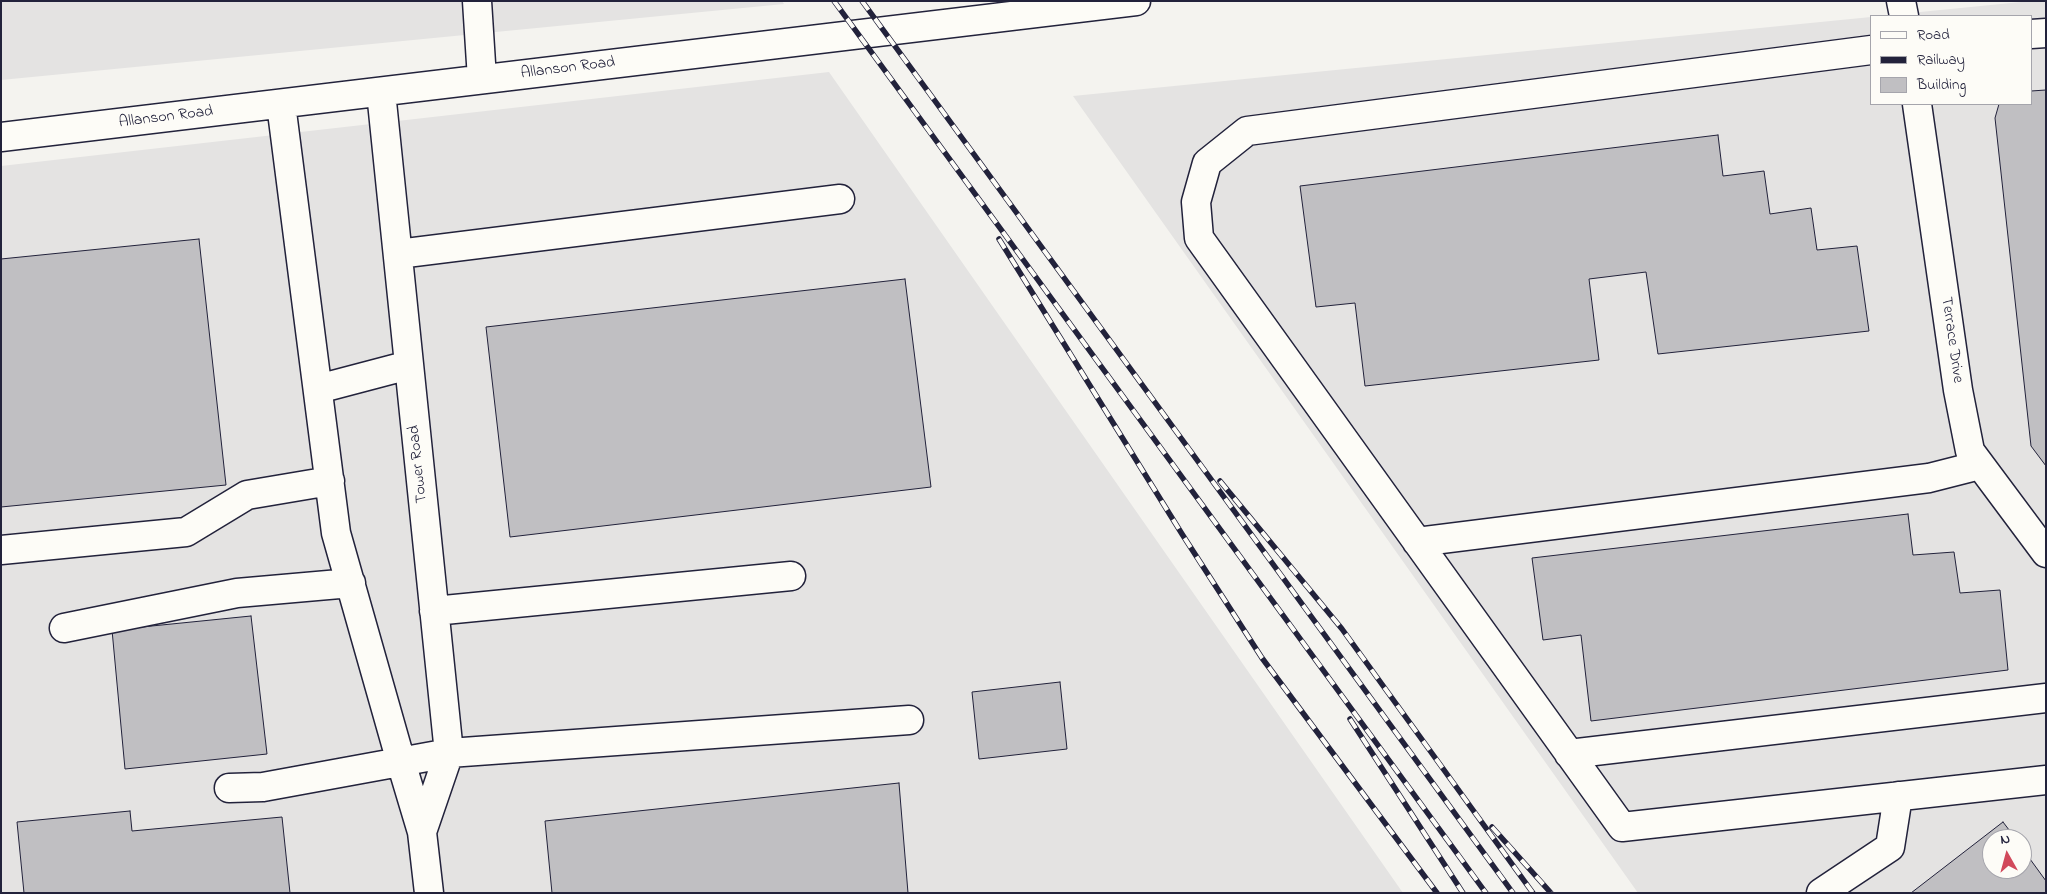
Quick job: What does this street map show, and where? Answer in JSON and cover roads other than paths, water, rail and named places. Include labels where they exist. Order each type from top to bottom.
[{"type":"street","points":[[477,1],[482,79]]},
{"type":"street","name":"Allanson Road","points":[[1,137],[1136,1]]},
{"type":"street","points":[[1901,1],[1904,15]]},
{"type":"street","points":[[2032,34],[2046,33]]},
{"type":"street","points":[[1870,50],[1247,131],[1208,164],[1196,202],[1199,238],[1622,827],[2046,780]]},
{"type":"street","name":"Tower Road","points":[[381,92],[449,753],[422,832]]},
{"type":"street","name":"Tower Road","points":[[281,104],[336,533],[422,832],[429,893]]},
{"type":"street","name":"Terrace Drive","points":[[1917,105],[1958,390],[1970,450],[2046,553]]},
{"type":"street","points":[[398,254],[840,199]]},
{"type":"street","points":[[318,389],[409,365]]},
{"type":"street","points":[[1417,542],[1929,478],[1980,465]]},
{"type":"street","points":[[1,550],[186,532],[248,495],[330,481]]},
{"type":"street","points":[[434,611],[791,576]]},
{"type":"street","points":[[64,628],[237,593],[350,583]]},
{"type":"street","points":[[1569,754],[2046,698]]},
{"type":"street","points":[[229,788],[263,787],[449,753],[910,720]]},
{"type":"street","points":[[1821,893],[1890,847],[1898,796]]},
{"type":"railway","points":[[834,1],[1486,893]]},
{"type":"railway","points":[[862,1],[1513,893]]},
{"type":"railway","points":[[999,239],[1182,534],[1262,658],[1437,893]]},
{"type":"railway","points":[[1220,481],[1342,629],[1533,893]]},
{"type":"railway","points":[[1350,719],[1463,893]]},
{"type":"railway","points":[[1492,827],[1551,893]]}]
